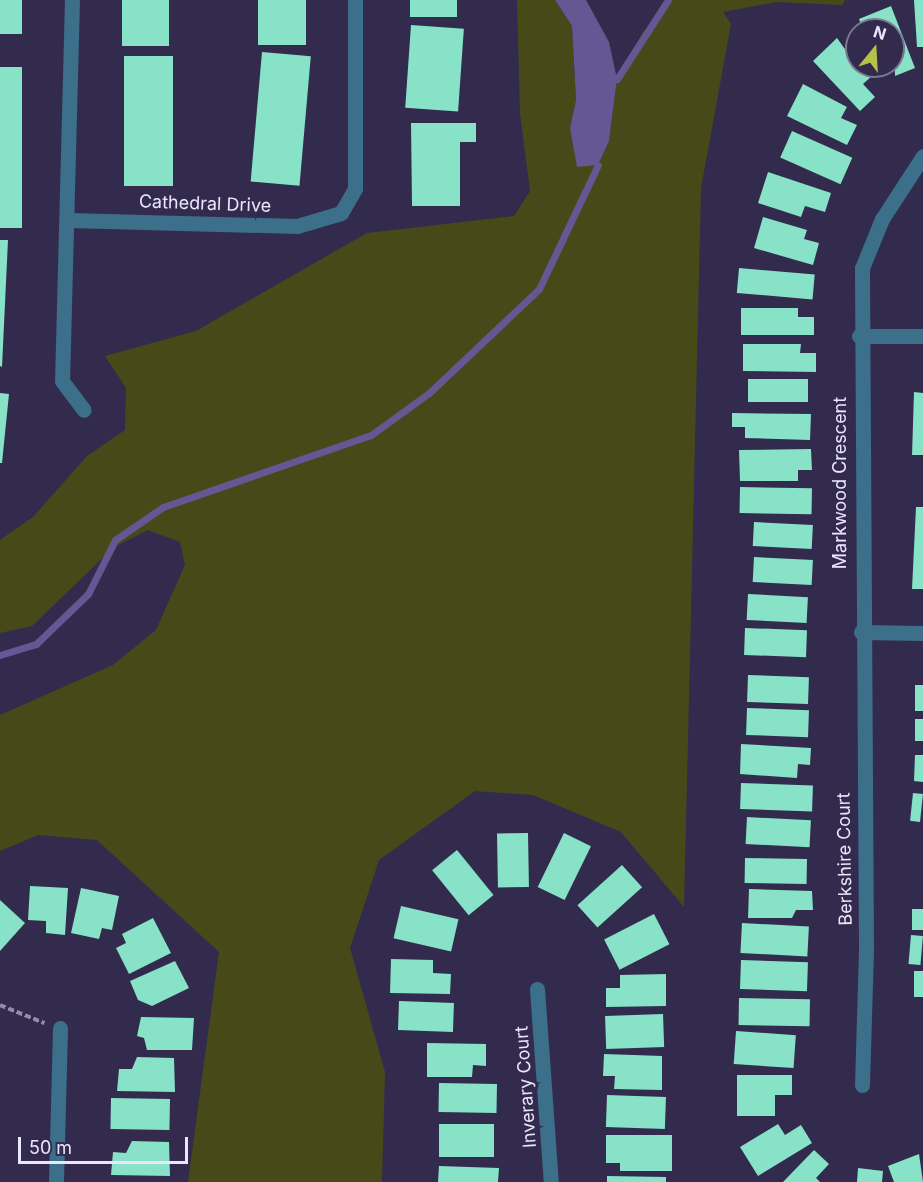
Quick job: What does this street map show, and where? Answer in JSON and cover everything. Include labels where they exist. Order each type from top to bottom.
[{"type":"street","points":[[72,0],[69,220],[62,381],[84,410]]},
{"type":"street","name":"Cathedral Drive","points":[[69,220],[297,226],[341,213],[355,189],[355,0]]},
{"type":"street","name":"Markwood Crescent","points":[[861,632],[859,336],[862,268],[882,219],[923,156]]},
{"type":"street","points":[[859,336],[923,336]]},
{"type":"street","points":[[861,632],[923,633]]},
{"type":"street","name":"Berkshire Court","points":[[861,632],[867,947],[862,1085]]},
{"type":"street","name":"Inverary Court","points":[[537,989],[550,1182]]},
{"type":"street","points":[[56,1182],[60,1028]]},
{"type":"path","points":[[0,1005],[60,1028]]},
{"type":"green space","points":[[517,0],[555,0],[572,26],[576,100],[570,128],[609,141],[617,79],[643,32],[673,0],[845,0],[842,5],[776,2],[723,12],[731,24],[701,188],[684,907],[621,832],[533,795],[475,791],[379,860],[350,948],[385,1072],[382,1182],[188,1182],[219,952],[97,840],[38,835],[0,851],[0,715],[113,665],[156,630],[185,565],[180,542],[148,530],[114,547],[32,626],[0,633],[0,540],[33,517],[87,456],[125,430],[126,388],[105,356],[196,331],[367,233],[514,216],[530,191],[520,113]]},
{"type":"shaded area","points":[[555,0],[586,0],[609,42],[617,79],[609,141],[598,165],[577,167],[570,128],[576,100],[572,26]]},
{"type":"building","points":[[0,0],[22,0],[22,34],[0,34]]},
{"type":"building","points":[[122,0],[169,0],[169,46],[122,46]]},
{"type":"building","points":[[258,0],[306,0],[306,45],[258,45]]},
{"type":"building","points":[[410,0],[457,0],[457,17],[410,17]]},
{"type":"building","points":[[914,0],[923,0],[923,47],[917,47]]},
{"type":"building","points":[[891,6],[896,18],[861,18]]},
{"type":"building","points":[[411,25],[464,29],[458,111],[405,108]]},
{"type":"building","points":[[837,38],[845,49],[845,78],[870,78],[863,84],[875,97],[860,111],[813,61]]},
{"type":"building","points":[[905,42],[915,68],[905,72]]},
{"type":"building","points":[[262,52],[311,56],[299,186],[251,182]]},
{"type":"building","points":[[124,56],[173,56],[173,186],[124,186]]},
{"type":"building","points":[[0,67],[22,67],[22,228],[0,228]]},
{"type":"building","points":[[803,84],[847,107],[841,118],[857,125],[847,145],[787,116]]},
{"type":"building","points":[[411,123],[476,123],[476,142],[460,142],[460,206],[412,206]]},
{"type":"building","points":[[792,131],[852,158],[840,184],[780,157]]},
{"type":"building","points":[[768,172],[831,193],[825,212],[805,206],[801,217],[758,203]]},
{"type":"building","points":[[763,217],[807,230],[804,239],[819,243],[813,265],[754,248]]},
{"type":"building","points":[[0,240],[8,240],[2,367],[0,366]]},
{"type":"building","points":[[739,268],[815,275],[813,300],[737,293]]},
{"type":"building","points":[[741,308],[798,308],[798,317],[814,317],[814,335],[741,335]]},
{"type":"building","points":[[743,344],[801,344],[800,353],[816,353],[816,372],[743,371]]},
{"type":"building","points":[[748,379],[808,379],[808,402],[748,402]]},
{"type":"building","points":[[914,392],[923,393],[923,455],[912,455]]},
{"type":"building","points":[[0,393],[9,394],[2,463],[0,463]]},
{"type":"building","points":[[732,413],[811,414],[810,440],[745,438],[745,427],[732,427]]},
{"type":"building","points":[[811,449],[812,470],[798,470],[798,481],[740,481],[739,450]]},
{"type":"building","points":[[740,487],[812,488],[812,514],[740,513]]},
{"type":"building","points":[[916,507],[923,507],[923,589],[912,589]]},
{"type":"building","points":[[754,522],[813,525],[812,549],[753,546]]},
{"type":"building","points":[[754,557],[813,560],[812,585],[753,582]]},
{"type":"building","points":[[748,594],[808,597],[807,623],[747,620]]},
{"type":"building","points":[[745,628],[807,630],[806,657],[744,655]]},
{"type":"building","points":[[748,675],[809,677],[808,704],[747,702]]},
{"type":"building","points":[[915,685],[923,685],[923,711],[915,711]]},
{"type":"building","points":[[747,708],[809,710],[808,737],[746,735]]},
{"type":"building","points":[[915,719],[923,719],[923,741],[915,741]]},
{"type":"building","points":[[741,744],[811,748],[810,765],[798,764],[797,778],[740,774]]},
{"type":"building","points":[[915,755],[923,755],[923,782],[914,781]]},
{"type":"building","points":[[741,783],[813,786],[812,811],[740,809]]},
{"type":"building","points":[[913,793],[923,794],[920,822],[910,821]]},
{"type":"building","points":[[747,817],[811,820],[809,847],[746,844]]},
{"type":"building","points":[[528,833],[529,887],[498,888],[497,834]]},
{"type":"building","points":[[564,833],[591,846],[565,900],[538,887]]},
{"type":"building","points":[[457,850],[494,895],[469,915],[432,870]]},
{"type":"building","points":[[745,858],[807,859],[807,884],[745,883]]},
{"type":"building","points":[[622,865],[642,887],[597,927],[577,905]]},
{"type":"building","points":[[30,886],[68,888],[65,935],[46,933],[46,921],[28,920]]},
{"type":"building","points":[[81,888],[119,896],[112,930],[102,928],[99,939],[71,933]]},
{"type":"building","points":[[749,889],[812,891],[813,910],[796,910],[792,918],[748,918]]},
{"type":"building","points":[[0,900],[25,923],[0,951]]},
{"type":"building","points":[[401,906],[458,919],[451,951],[394,938]]},
{"type":"building","points":[[912,909],[923,909],[923,930],[912,930]]},
{"type":"building","points":[[654,914],[669,944],[620,970],[604,939]]},
{"type":"building","points":[[153,918],[171,953],[129,974],[116,948],[126,943],[122,934]]},
{"type":"building","points":[[742,923],[809,927],[807,956],[740,953]]},
{"type":"building","points":[[911,935],[923,936],[920,965],[908,964]]},
{"type":"building","points":[[391,959],[433,960],[433,973],[451,974],[450,994],[390,993]]},
{"type":"building","points":[[741,960],[808,962],[807,991],[740,989]]},
{"type":"building","points":[[175,961],[189,988],[152,1006],[138,1000],[130,981]]},
{"type":"building","points":[[914,971],[923,971],[923,997],[914,997]]},
{"type":"building","points":[[666,974],[666,1006],[606,1007],[606,988],[620,988],[620,975]]},
{"type":"building","points":[[739,998],[810,999],[810,1026],[739,1025]]},
{"type":"building","points":[[399,1001],[454,1003],[453,1032],[398,1030]]},
{"type":"building","points":[[663,1014],[664,1047],[606,1049],[605,1016]]},
{"type":"building","points":[[141,1017],[194,1018],[192,1050],[147,1050],[144,1038],[137,1036]]},
{"type":"building","points":[[736,1031],[796,1035],[794,1068],[734,1064]]},
{"type":"building","points":[[427,1043],[486,1044],[486,1066],[473,1065],[472,1077],[427,1077]]},
{"type":"building","points":[[604,1054],[662,1056],[662,1090],[614,1089],[615,1076],[603,1076]]},
{"type":"building","points":[[137,1057],[174,1058],[175,1092],[117,1091],[119,1069],[132,1069]]},
{"type":"building","points":[[737,1075],[792,1075],[792,1095],[775,1095],[775,1116],[737,1116]]},
{"type":"building","points":[[439,1083],[497,1084],[496,1113],[438,1112]]},
{"type":"building","points":[[607,1095],[666,1097],[665,1129],[606,1127]]},
{"type":"building","points":[[111,1098],[170,1099],[169,1130],[110,1129]]},
{"type":"building","points":[[439,1124],[494,1124],[494,1157],[439,1157]]},
{"type":"building","points":[[778,1124],[785,1135],[801,1125],[812,1143],[758,1176],[740,1147]]},
{"type":"building","points":[[606,1135],[672,1135],[672,1171],[620,1171],[620,1163],[606,1163]]},
{"type":"building","points":[[132,1141],[169,1142],[170,1176],[111,1175],[113,1152],[126,1153]]},
{"type":"building","points":[[814,1150],[829,1164],[816,1178],[820,1182],[783,1182]]},
{"type":"building","points":[[919,1154],[923,1182],[894,1182],[888,1166]]},
{"type":"building","points":[[439,1166],[499,1168],[498,1182],[438,1182]]},
{"type":"building","points":[[858,1168],[883,1171],[882,1182],[857,1182]]},
{"type":"building","points":[[607,1176],[666,1177],[666,1182],[607,1182]]},
{"type":"waterway","points":[[617,79],[668,0]]},
{"type":"waterway","points":[[0,655],[36,644],[88,594],[115,540],[163,507],[371,435],[429,393],[539,289],[598,165]]}]
